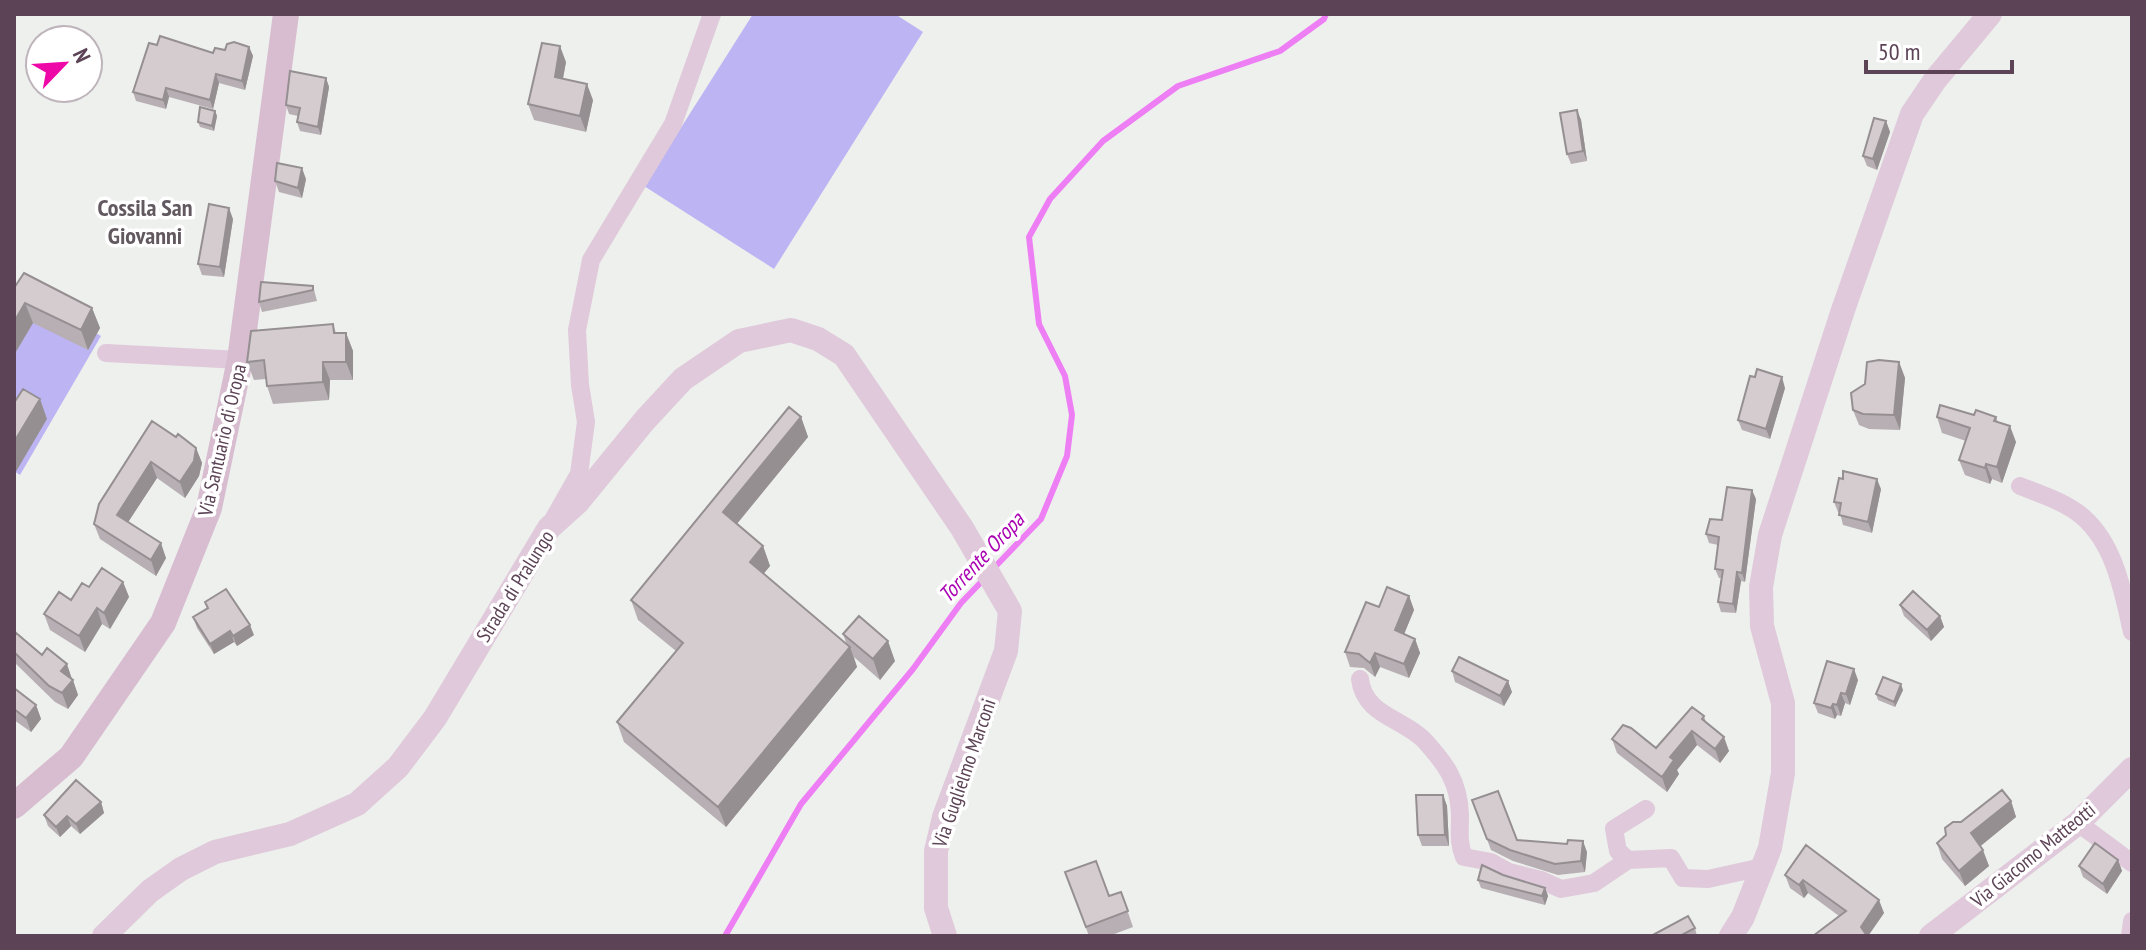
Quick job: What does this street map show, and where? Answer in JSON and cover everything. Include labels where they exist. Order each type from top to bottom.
[{"type":"main road","name":"Via Santuario di Oropa","points":[[14,806],[71,757],[163,623],[209,508],[240,360],[286,14]]},
{"type":"street","points":[[549,528],[579,474],[586,422],[577,330],[591,260],[673,124],[712,14]]},
{"type":"street","points":[[1731,936],[1743,917],[1770,848],[1783,773],[1783,703],[1762,626],[1761,587],[1770,535],[1912,114],[1935,80],[1990,14]]},
{"type":"street","name":"Strada di Pralungo","points":[[104,936],[150,891],[181,869],[215,852],[290,834],[357,804],[398,767],[435,718],[549,528],[578,502],[683,379],[739,341],[791,330],[818,339],[844,355],[962,528],[1010,611]]},
{"type":"street","points":[[106,353],[240,360]]},
{"type":"street","points":[[2020,486],[2081,515],[2101,536],[2116,571],[2132,632]]},
{"type":"street","name":"Via Guglielmo Marconi","points":[[945,936],[936,908],[936,851],[944,817],[1006,651],[1010,611]]},
{"type":"street","points":[[1360,679],[1367,701],[1421,738],[1456,782],[1460,813],[1459,845],[1464,857],[1491,862],[1509,872],[1561,889],[1594,883],[1628,860],[1671,858],[1683,878],[1708,879],[1762,867]]},
{"type":"street","name":"Via Giacomo Matteotti","points":[[1931,936],[2078,823],[2132,769]]},
{"type":"street","points":[[1628,860],[1618,851],[1614,829],[1646,809]]},
{"type":"street","points":[[2078,823],[2132,863]]},
{"type":"street","points":[[2130,936],[2132,921]]},
{"type":"shaded area","points":[[753,14],[895,14],[923,32],[774,269],[644,186]]},
{"type":"shaded area","points":[[34,296],[101,336],[20,475],[14,471],[14,330]]},
{"type":"building","points":[[160,36],[213,53],[215,48],[225,50],[227,44],[234,42],[249,47],[242,81],[216,74],[210,100],[166,88],[163,100],[133,92],[149,43],[157,45]]},
{"type":"building","points":[[542,43],[560,46],[555,77],[587,84],[580,116],[528,104]]},
{"type":"building","points":[[290,71],[326,78],[318,127],[297,122],[300,108],[286,105]]},
{"type":"building","points":[[200,107],[215,111],[212,126],[198,122]]},
{"type":"building","points":[[1577,110],[1583,151],[1567,154],[1560,113]]},
{"type":"building","points":[[1874,118],[1886,121],[1873,159],[1863,156]]},
{"type":"building","points":[[277,163],[302,168],[298,188],[275,181]]},
{"type":"building","points":[[209,204],[229,208],[220,267],[198,264]]},
{"type":"building","points":[[24,273],[92,308],[81,330],[25,303],[14,322],[14,288]]},
{"type":"building","points":[[261,282],[313,286],[313,290],[259,302]]},
{"type":"building","points":[[333,324],[334,333],[346,333],[346,362],[323,362],[323,382],[267,386],[264,360],[247,362],[251,331]]},
{"type":"building","points":[[1867,362],[1899,362],[1894,415],[1863,414],[1853,410],[1851,393],[1865,384]]},
{"type":"building","points":[[1757,369],[1782,377],[1766,429],[1738,420],[1750,376],[1755,377]]},
{"type":"building","points":[[23,389],[40,399],[14,442],[14,403]]},
{"type":"building","points":[[1940,405],[1974,415],[1976,410],[2010,426],[1997,467],[1986,464],[1985,468],[1959,460],[1970,428],[1937,417]]},
{"type":"building","points":[[789,407],[801,417],[723,512],[763,546],[750,562],[850,647],[718,807],[617,722],[683,643],[631,600]]},
{"type":"building","points":[[152,421],[176,437],[178,434],[196,448],[194,461],[180,482],[151,462],[117,515],[161,543],[151,560],[94,524],[99,504]]},
{"type":"building","points":[[1843,471],[1877,479],[1868,522],[1839,515],[1841,503],[1834,502]]},
{"type":"building","points":[[1727,487],[1752,490],[1742,573],[1737,572],[1733,604],[1718,602],[1723,570],[1715,569],[1719,537],[1706,534],[1710,519],[1722,520]]},
{"type":"building","points":[[102,568],[123,582],[104,613],[97,608],[79,636],[44,614],[59,592],[71,600],[82,583],[89,587]]},
{"type":"building","points":[[1387,587],[1409,596],[1395,630],[1415,639],[1404,664],[1375,653],[1370,663],[1359,654],[1345,652],[1366,602],[1379,607]]},
{"type":"building","points":[[226,589],[250,625],[233,636],[230,631],[210,644],[193,617],[208,608],[205,602]]},
{"type":"building","points":[[1913,591],[1940,616],[1927,630],[1900,605]]},
{"type":"building","points":[[859,616],[888,641],[873,659],[843,634]]},
{"type":"building","points":[[15,632],[42,655],[47,648],[67,664],[61,671],[73,680],[62,693],[49,686],[14,652]]},
{"type":"building","points":[[1459,657],[1508,681],[1500,696],[1452,671]]},
{"type":"building","points":[[1827,661],[1854,669],[1846,694],[1841,693],[1837,705],[1833,704],[1831,708],[1814,703]]},
{"type":"building","points":[[1883,677],[1901,684],[1894,702],[1876,694]]},
{"type":"building","points":[[14,688],[36,705],[26,718],[14,709]]},
{"type":"building","points":[[1692,707],[1724,737],[1715,749],[1692,731],[1670,757],[1674,760],[1662,777],[1612,739],[1623,725],[1656,748]]},
{"type":"building","points":[[76,780],[101,802],[76,824],[67,816],[56,827],[44,815]]},
{"type":"building","points":[[2002,790],[2011,801],[1971,833],[1983,850],[1959,871],[1937,843],[1946,835],[1945,828],[1953,822],[1961,822]]},
{"type":"building","points":[[1498,791],[1517,840],[1567,844],[1568,840],[1583,841],[1581,861],[1555,864],[1487,839],[1472,800]]},
{"type":"building","points":[[1416,795],[1443,795],[1445,835],[1418,835]]},
{"type":"building","points":[[2095,843],[2118,860],[2103,884],[2079,866]]},
{"type":"building","points":[[1806,845],[1879,900],[1861,927],[1867,936],[1813,936],[1846,911],[1803,880],[1799,885],[1785,875]]},
{"type":"building","points":[[1096,861],[1109,896],[1121,892],[1128,911],[1086,927],[1065,872]]},
{"type":"building","points":[[1482,865],[1545,888],[1542,896],[1478,880]]},
{"type":"building","points":[[1688,916],[1695,928],[1680,936],[1651,936]]},
{"type":"waterway","name":"Torrente Oropa","points":[[992,570],[1041,519],[1067,456],[1072,415],[1065,376],[1039,324],[1029,237],[1050,199],[1103,141],[1178,86],[1280,51],[1324,19],[1326,14]]},
{"type":"waterway","name":"Torrente Oropa","points":[[725,936],[801,804],[913,669],[961,603],[985,578]]},
{"type":"district","name":"Cossila San Giovanni","points":[[145,222]]}]
